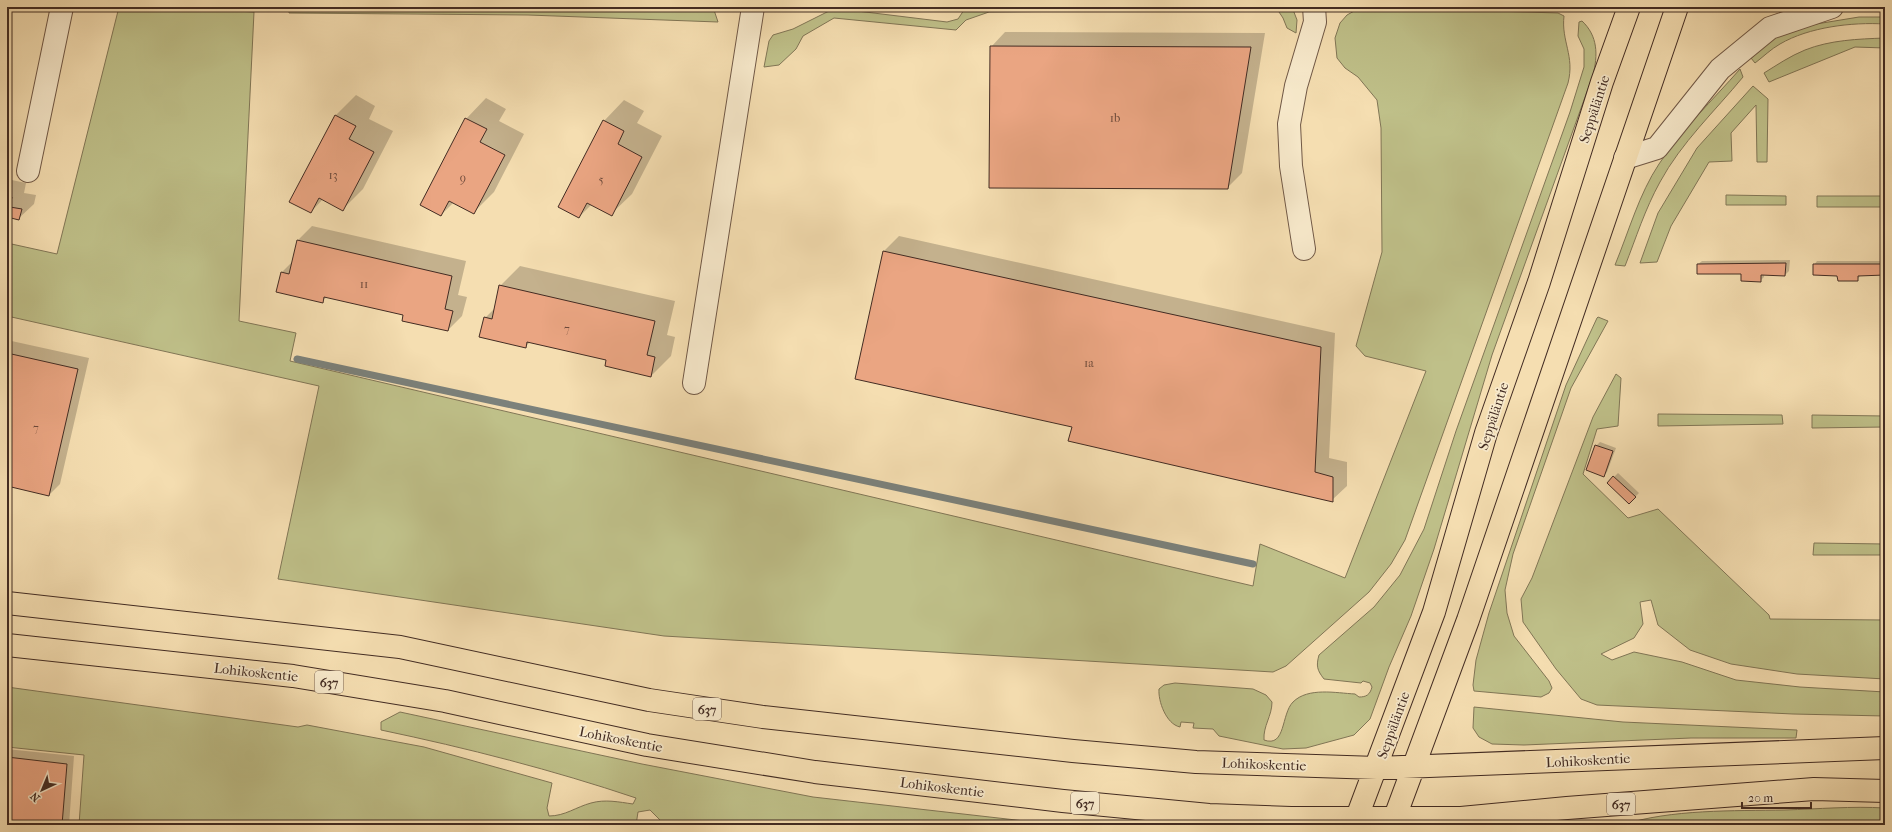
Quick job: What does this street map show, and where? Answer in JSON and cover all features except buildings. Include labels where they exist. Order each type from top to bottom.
[{"type":"main road","name":"Seppäläntie","points":[[1356,822],[1434,612],[1486,433],[1539,282],[1602,82],[1629,7]]},
{"type":"main road","points":[[1393,822],[1468,620],[1677,7]]},
{"type":"main road","name":"Lohikoskentie","points":[[7,603],[400,647],[649,700],[762,716],[1073,751],[1188,761],[1377,768],[1885,748]]},
{"type":"main road","name":"Lohikoskentie","points":[[7,645],[292,676],[445,701],[647,745],[815,772],[1063,801],[1194,813],[1356,822],[1393,822],[1460,818],[1567,808],[1814,789],[1885,791]]},
{"type":"street","points":[[28,171],[62,7]]},
{"type":"street","points":[[694,383],[753,7]]},
{"type":"street","points":[[1304,249],[1291,166],[1289,124],[1296,86],[1315,22],[1314,7]]},
{"type":"street","points":[[1625,158],[1657,148],[1720,69],[1770,28],[1832,7]]},
{"type":"green space","points":[[119,7],[174,7],[254,12],[239,321],[296,333],[290,361],[1253,586],[1260,544],[1345,578],[1426,371],[1365,356],[1356,346],[1382,252],[1381,128],[1377,100],[1358,77],[1345,68],[1337,58],[1335,38],[1340,23],[1347,15],[1365,7],[1558,13],[1564,16],[1564,33],[1569,57],[1570,73],[1568,83],[1405,540],[1391,564],[1369,592],[1286,666],[1273,672],[664,636],[278,579],[319,386],[7,316],[7,243],[57,254]]},
{"type":"green space","points":[[289,7],[713,7],[718,22],[528,15],[289,13]]},
{"type":"green space","points":[[979,7],[1292,7],[1297,20],[1296,33],[1287,28],[1277,9],[989,12],[966,20],[956,30],[834,18],[803,36],[796,49],[779,65],[764,67],[769,41],[773,35],[793,29],[831,10],[857,11],[947,22],[958,19],[964,10]]},
{"type":"green space","points":[[1859,17],[1885,17],[1885,24],[1845,25],[1804,33],[1780,44],[1755,63],[1751,58],[1775,38],[1804,26]]},
{"type":"green space","points":[[1582,21],[1594,39],[1596,60],[1593,75],[1492,355],[1434,549],[1411,616],[1389,667],[1370,719],[1354,735],[1306,748],[1283,749],[1219,736],[1213,729],[1193,728],[1194,723],[1181,722],[1180,727],[1175,725],[1167,717],[1160,700],[1159,689],[1164,685],[1175,683],[1253,689],[1266,695],[1272,702],[1272,707],[1265,730],[1264,740],[1271,741],[1280,735],[1289,707],[1299,697],[1306,694],[1331,692],[1355,694],[1361,697],[1366,696],[1370,692],[1372,687],[1370,683],[1363,681],[1361,683],[1324,679],[1318,668],[1319,655],[1374,607],[1400,575],[1424,529],[1456,431],[1570,112],[1584,67],[1584,49],[1578,36],[1579,22]]},
{"type":"green space","points":[[1885,38],[1885,48],[1855,47],[1769,82],[1764,73],[1794,55],[1824,44]]},
{"type":"green space","points":[[1740,69],[1743,77],[1688,141],[1668,168],[1645,213],[1625,266],[1615,265],[1640,200],[1659,164],[1688,127]]},
{"type":"green space","points":[[1753,86],[1768,99],[1767,162],[1757,162],[1756,105],[1731,133],[1732,161],[1709,162],[1671,226],[1657,262],[1640,263],[1658,213],[1697,148]]},
{"type":"green space","points":[[1726,195],[1786,196],[1786,205],[1726,205]]},
{"type":"green space","points":[[1817,196],[1885,196],[1885,207],[1817,207]]},
{"type":"green space","points":[[1598,317],[1608,321],[1571,388],[1513,554],[1505,590],[1507,613],[1514,636],[1549,681],[1552,688],[1549,693],[1541,697],[1474,691],[1473,685],[1476,660],[1489,613],[1566,385]]},
{"type":"green space","points":[[1616,374],[1621,378],[1618,426],[1597,429],[1583,474],[1628,518],[1658,509],[1769,615],[1770,619],[1885,620],[1885,679],[1797,674],[1731,664],[1690,650],[1658,625],[1651,600],[1640,602],[1643,624],[1634,638],[1601,654],[1612,660],[1634,652],[1682,662],[1736,680],[1800,687],[1885,692],[1885,716],[1793,714],[1597,705],[1581,699],[1556,669],[1523,622],[1521,599],[1532,578],[1593,417]]},
{"type":"green space","points":[[1658,414],[1782,415],[1783,424],[1658,426]]},
{"type":"green space","points":[[1812,415],[1885,416],[1885,427],[1812,428]]},
{"type":"green space","points":[[1814,543],[1885,544],[1885,555],[1813,555]]},
{"type":"green space","points":[[7,687],[298,727],[307,725],[424,747],[552,783],[547,808],[549,816],[560,815],[586,805],[602,801],[633,804],[636,798],[510,760],[381,730],[381,722],[400,712],[642,764],[813,797],[1060,825],[665,825],[650,810],[638,812],[636,825],[79,825],[84,755],[7,747]]},
{"type":"green space","points":[[1474,707],[1623,722],[1797,730],[1796,738],[1691,738],[1524,745],[1492,744],[1479,737],[1473,728]]},
{"type":"green space","points":[[1848,807],[1885,808],[1885,825],[1622,825],[1682,813]]},
{"type":"waterway","points":[[297,359],[1253,564]]}]
